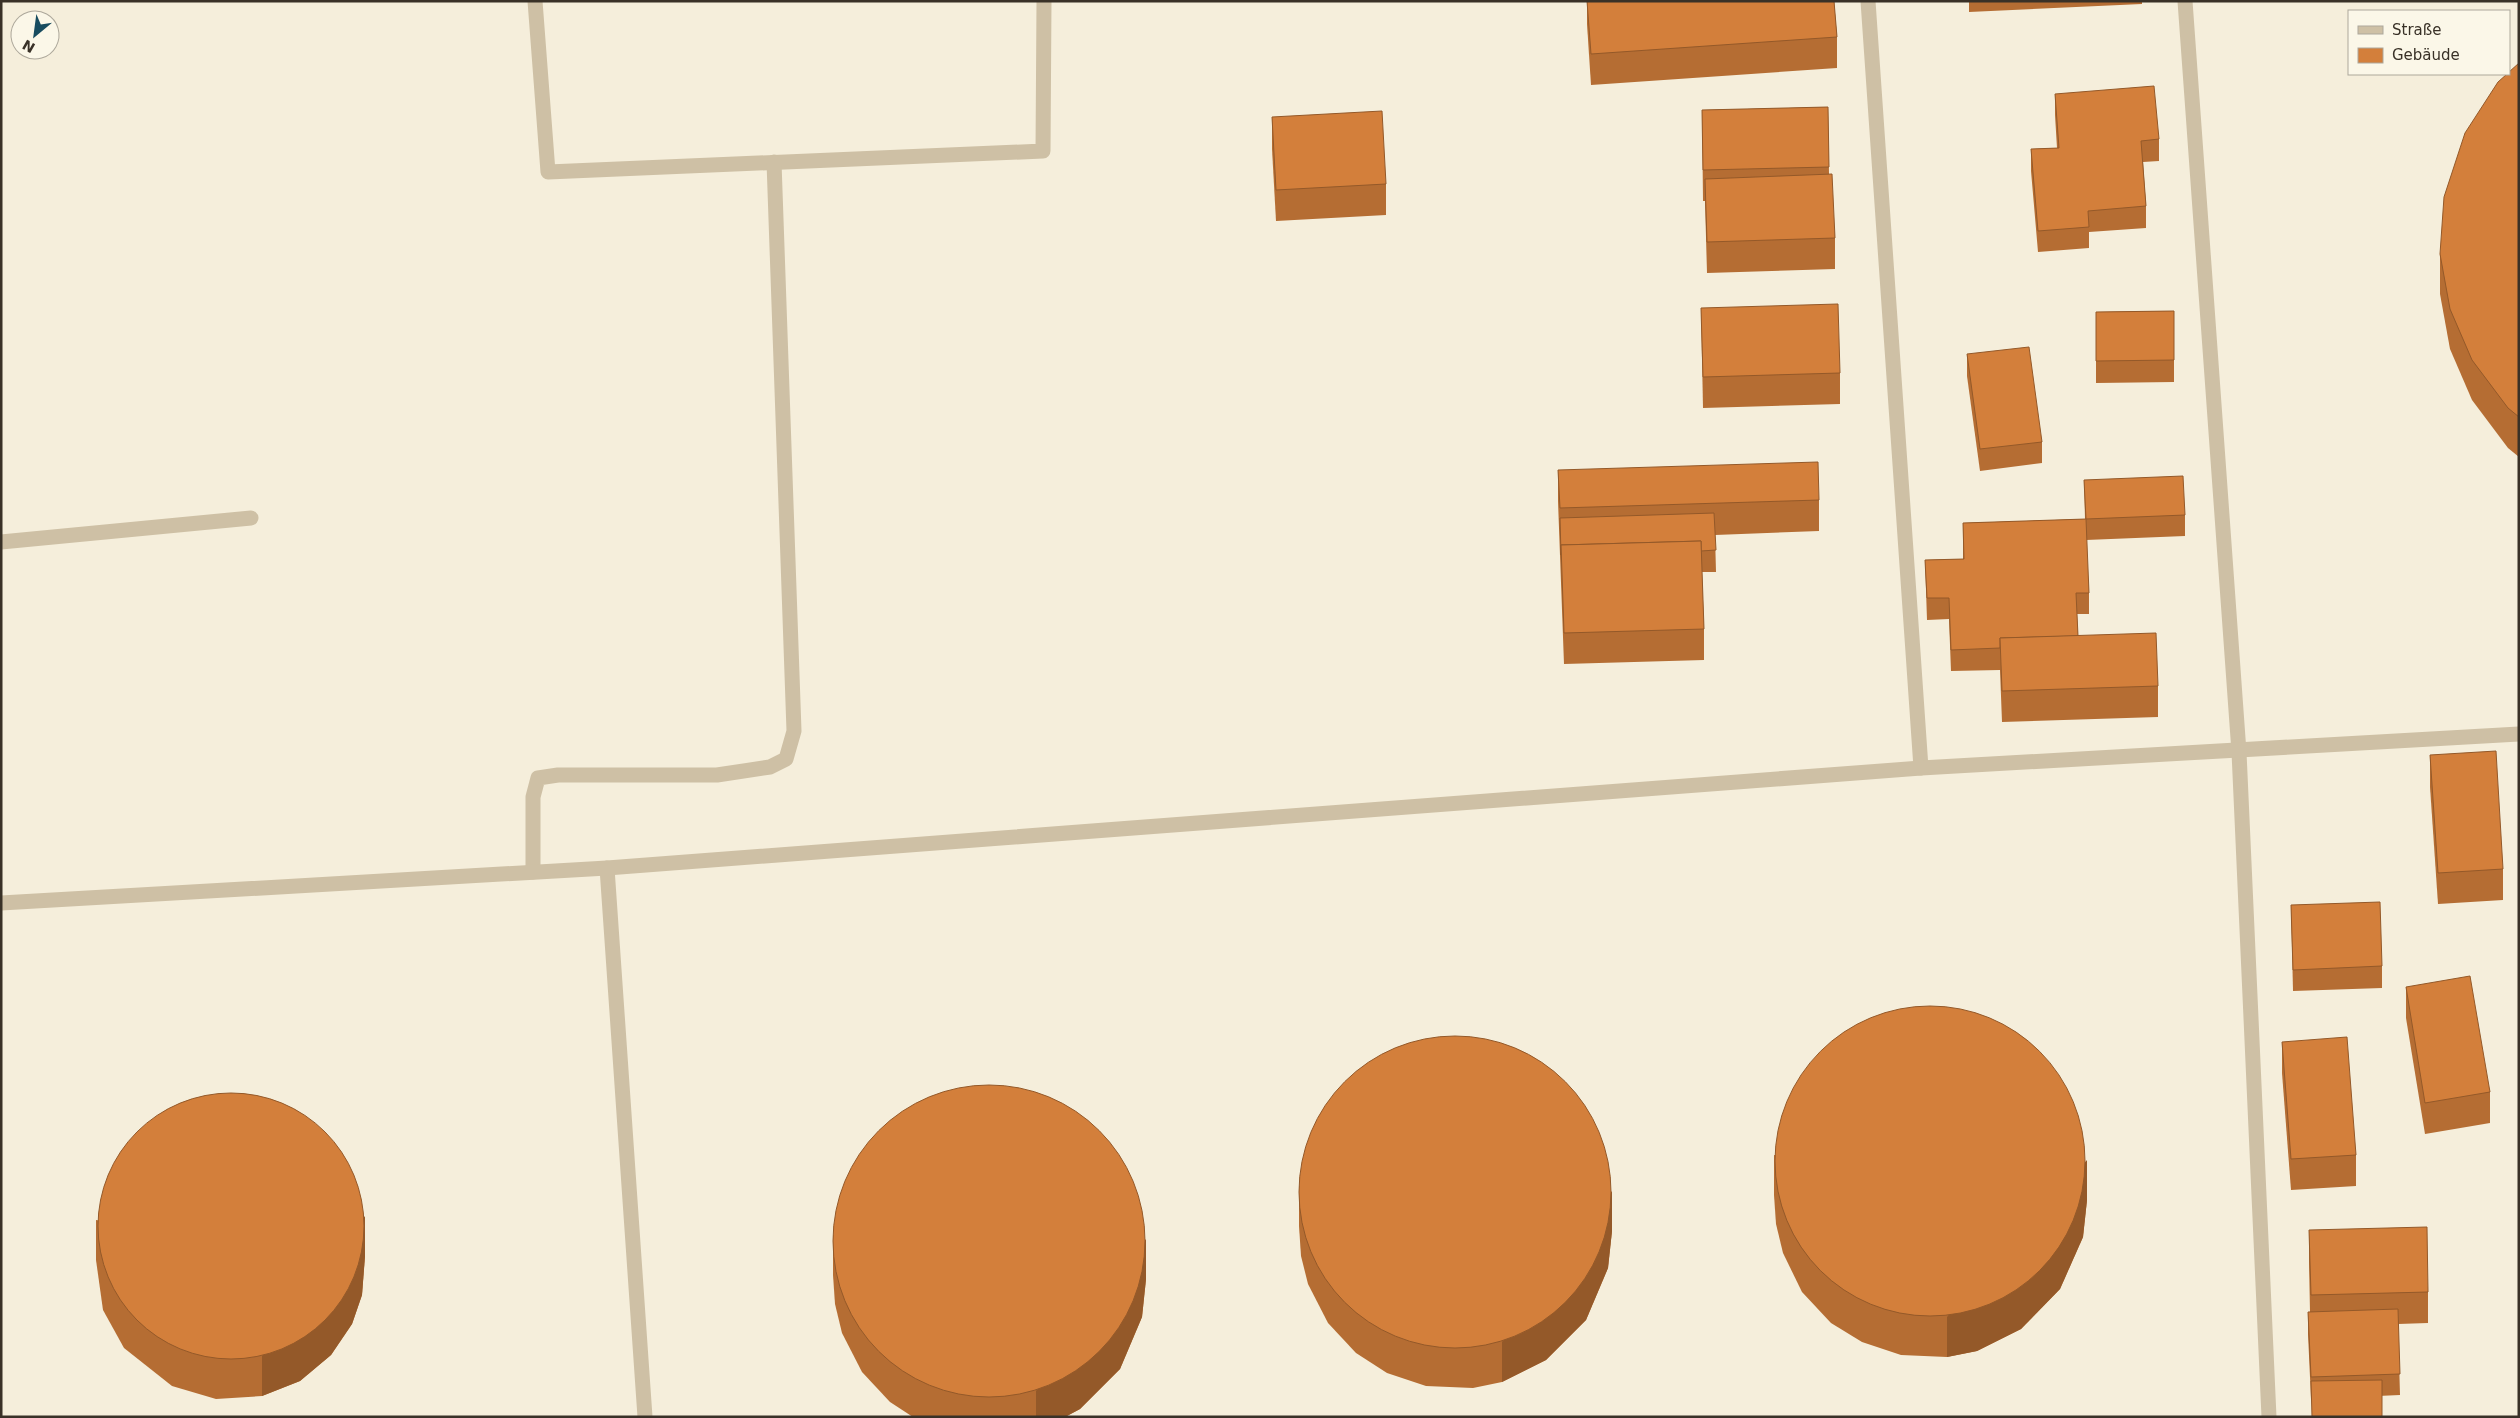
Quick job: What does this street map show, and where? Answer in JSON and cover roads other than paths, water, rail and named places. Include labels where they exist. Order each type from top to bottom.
[{"type":"lane","points":[[535,1],[548,172],[1043,151],[1044,1]]},
{"type":"lane","points":[[1868,1],[1921,768]]},
{"type":"lane","points":[[2185,1],[2239,752],[2269,1417]]},
{"type":"lane","points":[[533,872],[533,797],[538,778],[558,776],[717,775],[770,767],[786,758],[794,731],[774,162]]},
{"type":"lane","points":[[1,542],[251,518]]},
{"type":"lane","points":[[1,903],[607,868],[1921,768],[2239,752],[2519,734]]},
{"type":"lane","points":[[607,868],[645,1417]]}]
